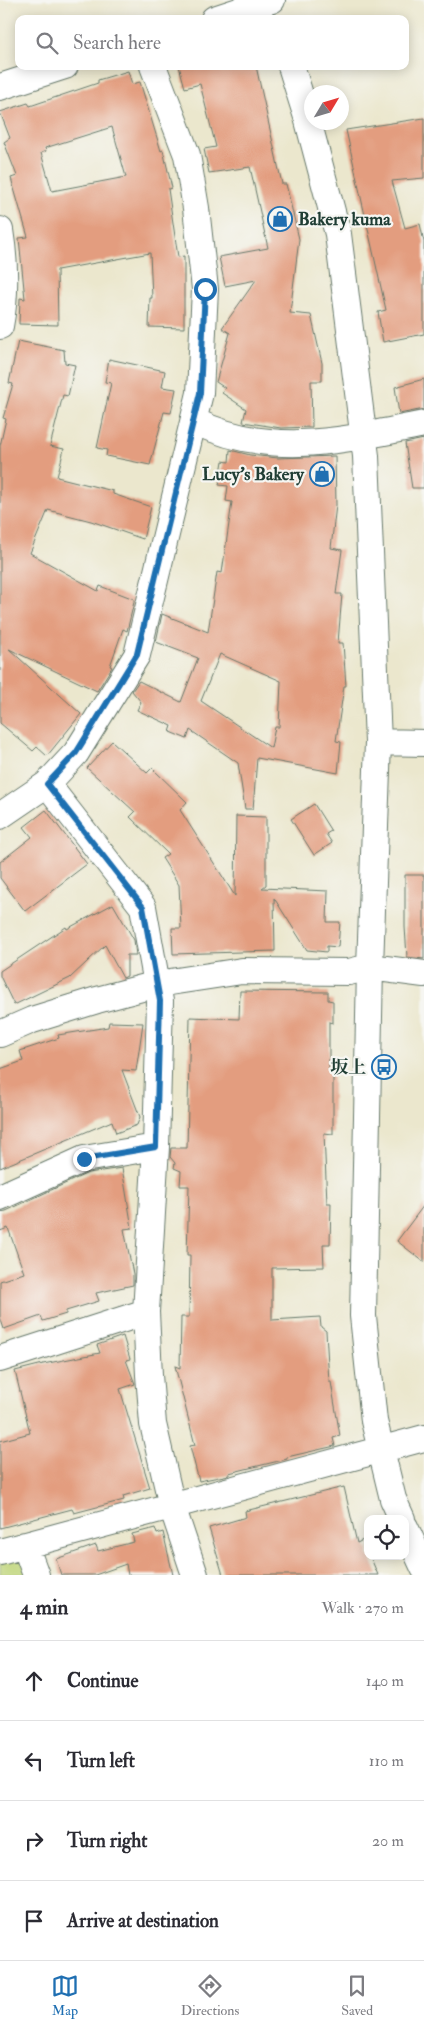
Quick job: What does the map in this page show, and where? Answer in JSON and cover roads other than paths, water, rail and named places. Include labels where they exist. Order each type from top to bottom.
[{"type":"street","points":[[226,15],[271,0],[275,15]]},
{"type":"street","points":[[0,87],[53,70]]},
{"type":"street","points":[[0,816],[47,784],[76,753],[137,654],[200,393],[204,280],[196,208],[187,155],[155,70]]},
{"type":"street","points":[[292,70],[307,117],[338,234],[366,456],[378,742],[370,967],[363,1316],[374,1421],[393,1499],[400,1515]]},
{"type":"street","points":[[0,230],[4,253],[3,311],[0,326]]},
{"type":"street","points":[[194,421],[208,428],[245,440],[297,445],[363,436],[424,424]]},
{"type":"street","points":[[378,742],[424,743]]},
{"type":"street","points":[[47,784],[143,907],[158,984],[160,1001],[156,1147],[146,1312],[153,1424],[172,1506],[195,1575]]},
{"type":"street","points":[[0,1034],[32,1020],[158,984],[242,971],[349,972],[370,967],[424,974]]},
{"type":"street","points":[[0,1197],[84,1159],[156,1147]]},
{"type":"street","points":[[0,1359],[146,1312]]},
{"type":"street","points":[[0,1552],[424,1438]]},
{"type":"street","points":[[409,1536],[424,1568]]},
{"type":"street","points":[[25,1545],[36,1575]]},
{"type":"place","name":"Bakery kuma","points":[[280,219]]},
{"type":"place","name":"Lucy's Bakery","points":[[322,474]]},
{"type":"place","name":"坂上","points":[[384,1067]]}]
